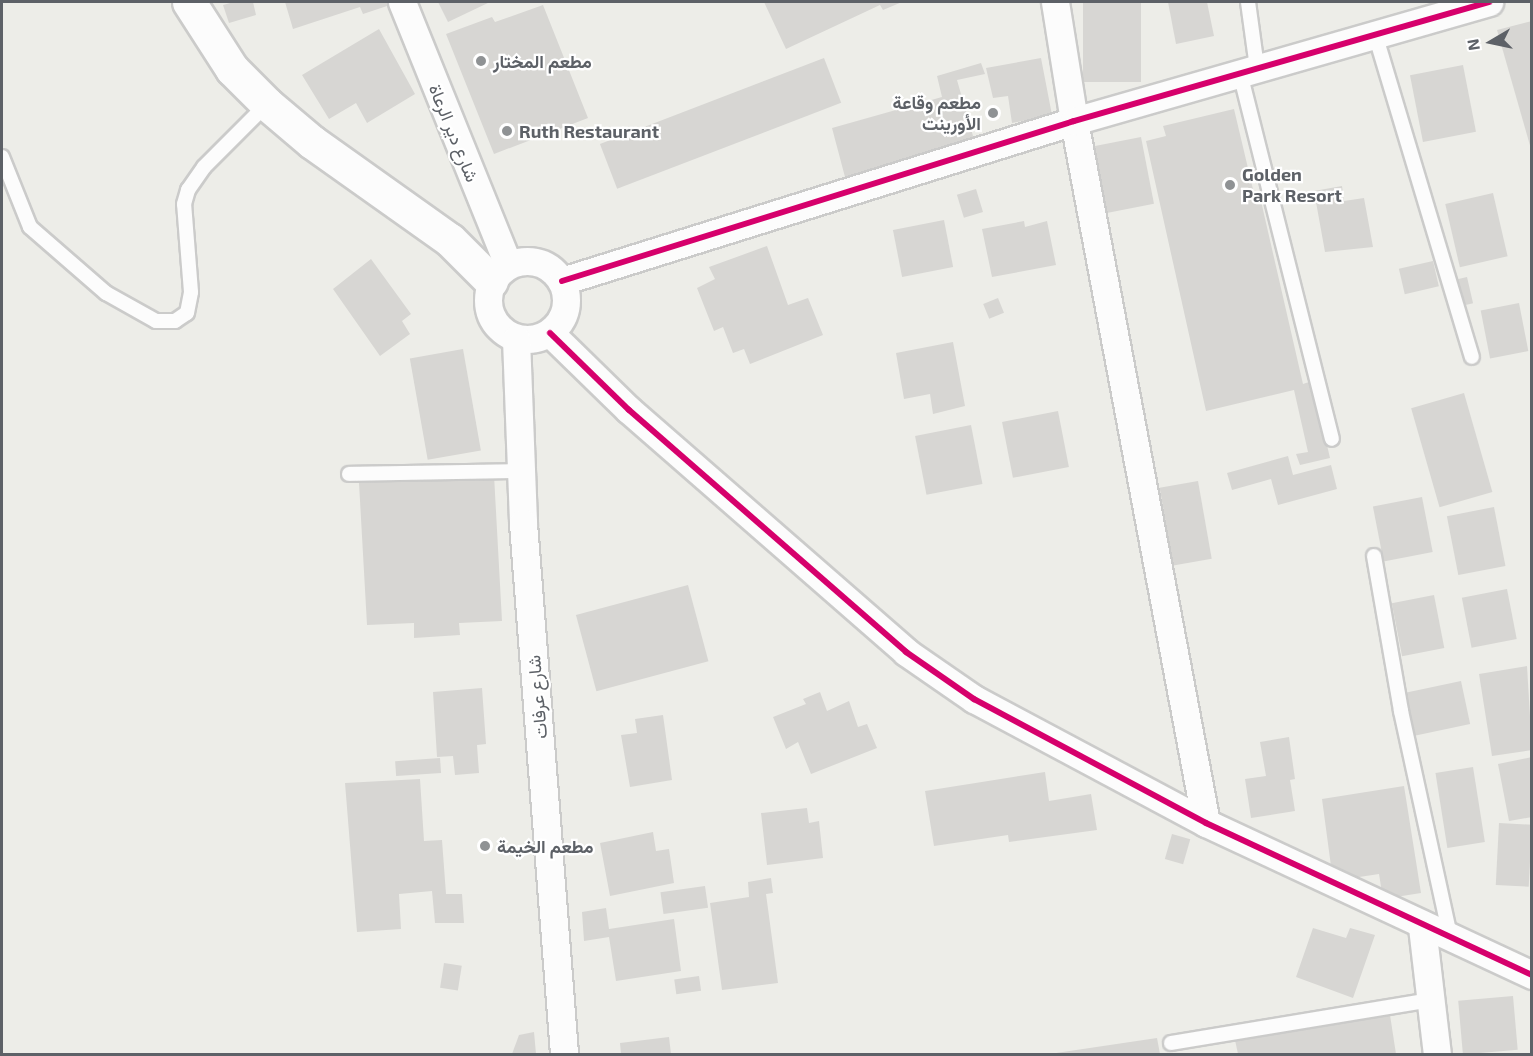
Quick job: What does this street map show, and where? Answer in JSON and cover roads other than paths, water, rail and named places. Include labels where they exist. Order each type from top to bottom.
[{"type":"street","points":[[189,2],[231,69],[267,104],[312,142],[500,273]]},
{"type":"street","name":"شارع دير الرعاة","points":[[402,2],[500,273]]},
{"type":"street","points":[[1055,2],[1074,121],[1206,823]]},
{"type":"street","points":[[562,281],[1074,121],[1489,2]]},
{"type":"street","points":[[524,260],[548,266],[562,281],[567,295],[563,317],[550,333],[533,340],[516,339],[496,326],[487,306],[500,273],[524,260]]},
{"type":"street","points":[[550,333],[629,410],[906,652],[974,699],[1206,823],[1422,927],[1532,975]]},
{"type":"street","name":"شارع عرفات","points":[[516,339],[521,471],[564,1054]]},
{"type":"street","points":[[1422,927],[1437,1054]]},
{"type":"lane","points":[[1248,2],[1249,70],[1332,439]]},
{"type":"lane","points":[[1375,34],[1472,357]]},
{"type":"lane","points":[[2,157],[30,227],[106,292],[156,321],[175,321],[187,313],[191,292],[184,204],[188,190],[204,167],[267,104]]},
{"type":"lane","points":[[349,474],[521,471]]},
{"type":"lane","points":[[1374,556],[1401,711],[1450,939]]},
{"type":"lane","points":[[1171,1043],[1431,1000]]},
{"type":"place","name":"مطعم المختار","points":[[481,61]]},
{"type":"place","name":"مطعم وقاعة الأورينت","points":[[993,113]]},
{"type":"place","name":"Ruth Restaurant","points":[[507,131]]},
{"type":"place","name":"Golden Park Resort","points":[[1230,185]]},
{"type":"place","name":"مطعم الخيمة","points":[[485,846]]}]
